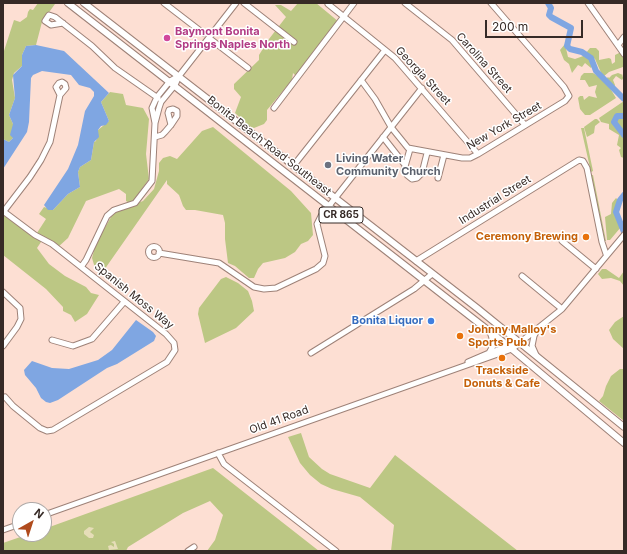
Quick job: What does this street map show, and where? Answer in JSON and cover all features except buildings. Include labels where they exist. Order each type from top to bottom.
[{"type":"main road","name":"Bonita Beach Road Southeast","points":[[68,3],[173,83],[510,347],[624,443]]},
{"type":"main road","name":"Bonita Beach Road Southeast","points":[[84,3],[294,165],[519,342],[624,427]]},
{"type":"street","points":[[164,3],[203,33]]},
{"type":"street","points":[[81,267],[86,260],[107,216],[114,210],[135,203],[152,181],[155,123],[162,101],[173,83],[236,3]]},
{"type":"street","points":[[244,3],[294,42]]},
{"type":"street","points":[[274,108],[354,3]]},
{"type":"street","name":"Carolina Street","points":[[405,3],[454,42],[525,125]]},
{"type":"street","name":"New York Street","points":[[410,149],[444,156],[466,158],[478,154],[565,101],[569,96],[563,86],[491,3]]},
{"type":"street","points":[[588,3],[624,54]]},
{"type":"street","name":"Georgia Street","points":[[328,4],[405,68],[478,154]]},
{"type":"street","points":[[63,23],[92,46],[115,68],[162,101]]},
{"type":"street","points":[[618,45],[624,37]]},
{"type":"street","points":[[209,38],[248,68]]},
{"type":"street","points":[[294,165],[385,50]]},
{"type":"street","points":[[361,80],[375,99],[391,127],[410,149],[405,165],[405,172],[408,177],[414,179],[422,173],[427,153]]},
{"type":"street","points":[[155,123],[152,108],[156,97],[173,83]]},
{"type":"street","points":[[159,253],[219,263],[254,287],[264,290],[276,288],[316,268],[323,263],[325,256],[318,224],[320,216],[422,88]]},
{"type":"street","points":[[3,211],[41,160],[50,142],[60,95]]},
{"type":"street","points":[[154,137],[161,137],[171,125]]},
{"type":"street","points":[[383,137],[405,165]]},
{"type":"street","points":[[438,178],[444,156]]},
{"type":"street","name":"Industrial Street","points":[[416,261],[578,160],[585,163],[606,254]]},
{"type":"street","name":"Spanish Moss Way","points":[[3,211],[81,267],[166,334],[174,343],[175,350],[172,357],[167,362],[61,427],[53,430],[46,431],[40,428],[13,406],[5,397]]},
{"type":"street","name":"Old 41 Road","points":[[460,366],[484,360],[510,347],[562,310],[596,269],[624,231]]},
{"type":"street","name":"Old 41 Road","points":[[596,269],[606,254],[624,235]]},
{"type":"street","points":[[562,241],[596,269]]},
{"type":"street","points":[[311,354],[424,281],[432,274]]},
{"type":"street","points":[[522,276],[562,310]]},
{"type":"street","points":[[3,292],[20,308],[20,321],[3,346]]},
{"type":"street","points":[[52,340],[73,346],[92,339],[124,302]]},
{"type":"street","points":[[538,328],[534,336],[532,346],[535,353],[541,360]]},
{"type":"street","points":[[489,331],[494,344],[489,353]]},
{"type":"street","name":"Old 41 Road","points":[[52,512],[218,454],[460,366],[489,353],[510,347]]},
{"type":"street","points":[[218,454],[224,464],[336,551]]},
{"type":"street","points":[[188,551],[194,547]]},
{"type":"green space","points":[[38,3],[55,4],[42,22],[36,45],[26,46],[22,55],[22,66],[14,73],[12,80],[15,98],[9,115],[13,124],[13,138],[9,142],[3,139],[3,54],[14,20],[20,22],[27,17],[30,9],[33,10]]},
{"type":"green space","points":[[298,3],[316,3],[339,22],[296,76],[293,73],[292,80],[267,110],[267,120],[264,124],[254,128],[249,126],[235,113],[241,97],[234,89],[234,84],[259,60],[259,55],[269,39],[286,17],[275,5],[281,5],[291,11]]},
{"type":"green space","points":[[565,44],[568,57],[575,59],[586,55],[592,66],[591,68],[585,63],[582,67],[578,65],[572,73],[569,64],[564,60],[560,50]]},
{"type":"green space","points":[[590,48],[596,48],[599,51],[599,60],[609,58],[611,59],[612,64],[615,62],[615,55],[621,52],[624,57],[623,67],[609,72],[603,77],[595,59],[586,53]]},
{"type":"green space","points":[[584,73],[593,73],[598,76],[610,88],[616,98],[590,115],[585,115],[580,109],[578,98],[583,96],[584,100],[589,96],[597,98],[595,92],[597,85],[589,87],[585,80],[580,80]]},
{"type":"green space","points":[[618,73],[624,77],[622,80],[616,76],[613,80],[615,85],[614,88],[606,79]]},
{"type":"green space","points":[[110,92],[123,94],[126,105],[143,108],[149,119],[146,154],[149,179],[131,204],[126,201],[126,194],[119,189],[86,201],[68,238],[57,248],[43,239],[37,248],[49,264],[65,276],[86,287],[91,293],[99,295],[87,314],[75,322],[71,315],[63,311],[63,307],[46,289],[3,255],[3,213],[35,236],[46,219],[39,214],[44,207],[53,210],[68,194],[80,187],[78,172],[80,167],[91,160],[98,130],[109,121],[101,102]]},
{"type":"green space","points":[[624,101],[624,115],[618,114],[613,119],[617,128],[623,134],[624,158],[621,157],[619,150],[621,148],[617,145],[619,135],[609,129],[609,124],[601,122],[599,118]]},
{"type":"green space","points":[[618,117],[624,117],[624,133],[615,121]]},
{"type":"green space","points":[[595,119],[600,122],[595,126],[594,133],[587,137],[584,127]]},
{"type":"green space","points":[[213,127],[291,191],[311,213],[313,235],[308,241],[301,244],[295,252],[285,258],[263,263],[258,269],[254,278],[249,278],[235,266],[228,263],[223,215],[195,210],[186,210],[179,195],[167,184],[167,180],[102,273],[95,268],[92,258],[96,243],[114,212],[143,201],[154,189],[159,171],[159,163],[163,158],[170,156],[177,159],[202,131]]},
{"type":"green space","points":[[581,128],[584,128],[593,171],[591,172]]},
{"type":"green space","points":[[591,175],[593,175],[606,241],[605,241]]},
{"type":"green space","points":[[616,198],[618,200],[615,214],[621,227],[610,240],[607,240],[605,217],[611,214],[612,203]]},
{"type":"green space","points":[[602,269],[606,269],[619,278],[624,271],[624,286],[620,281],[611,278],[602,279],[598,274]]},
{"type":"green space","points":[[226,277],[238,283],[248,291],[254,311],[236,328],[205,343],[198,314],[199,308],[221,279]]},
{"type":"green space","points":[[624,316],[624,349],[613,339],[609,330],[615,322]]},
{"type":"green space","points":[[620,369],[624,369],[624,421],[599,401],[603,396],[611,376]]},
{"type":"green space","points":[[301,433],[309,457],[322,469],[330,474],[370,488],[395,455],[518,551],[391,551],[394,525],[360,497],[332,489],[321,484],[310,475],[300,463],[288,437]]},
{"type":"green space","points":[[213,468],[319,551],[207,551],[215,540],[223,515],[210,501],[183,513],[128,547],[126,551],[3,551],[3,543],[12,540],[12,542],[52,542],[52,526]]},
{"type":"sand","points":[[89,527],[94,528],[90,532],[94,535],[93,538],[89,538],[84,534],[84,531]]},
{"type":"sand","points":[[115,541],[118,549],[109,550],[108,546],[111,545],[114,547],[114,544],[111,542]]},
{"type":"water","points":[[36,45],[64,51],[109,93],[101,102],[109,121],[98,130],[99,137],[94,142],[91,160],[80,167],[78,172],[80,187],[68,194],[53,210],[48,210],[44,205],[68,169],[78,145],[85,111],[94,96],[94,92],[90,88],[79,85],[71,75],[42,71],[33,75],[31,78],[29,122],[27,132],[3,169],[3,139],[9,142],[13,138],[10,135],[13,124],[9,115],[15,98],[13,75],[22,66],[22,55],[26,46]]},
{"type":"water","points":[[136,320],[153,332],[156,336],[154,341],[117,364],[107,368],[58,400],[50,403],[46,402],[41,398],[36,388],[25,375],[24,370],[32,361],[52,368],[69,369],[98,360],[112,350]]},
{"type":"waterway","points":[[548,3],[551,8],[549,15],[571,28],[567,46],[570,49],[582,52],[591,58],[596,71],[624,99]]},
{"type":"waterway","points":[[624,116],[617,116],[614,122],[624,135]]},
{"type":"waterway","points":[[624,195],[620,200],[616,212],[624,232]]},
{"type":"place","name":"Baymont Bonita Springs Naples North","points":[[167,38]]},
{"type":"place","name":"Living Water Community Church","points":[[328,165]]},
{"type":"place","name":"Ceremony Brewing","points":[[586,237]]},
{"type":"place","name":"Bonita Liquor","points":[[431,321]]},
{"type":"place","name":"Johnny Malloy's Sports Pub","points":[[460,336]]},
{"type":"place","name":"Trackside Donuts & Cafe","points":[[502,358]]}]
